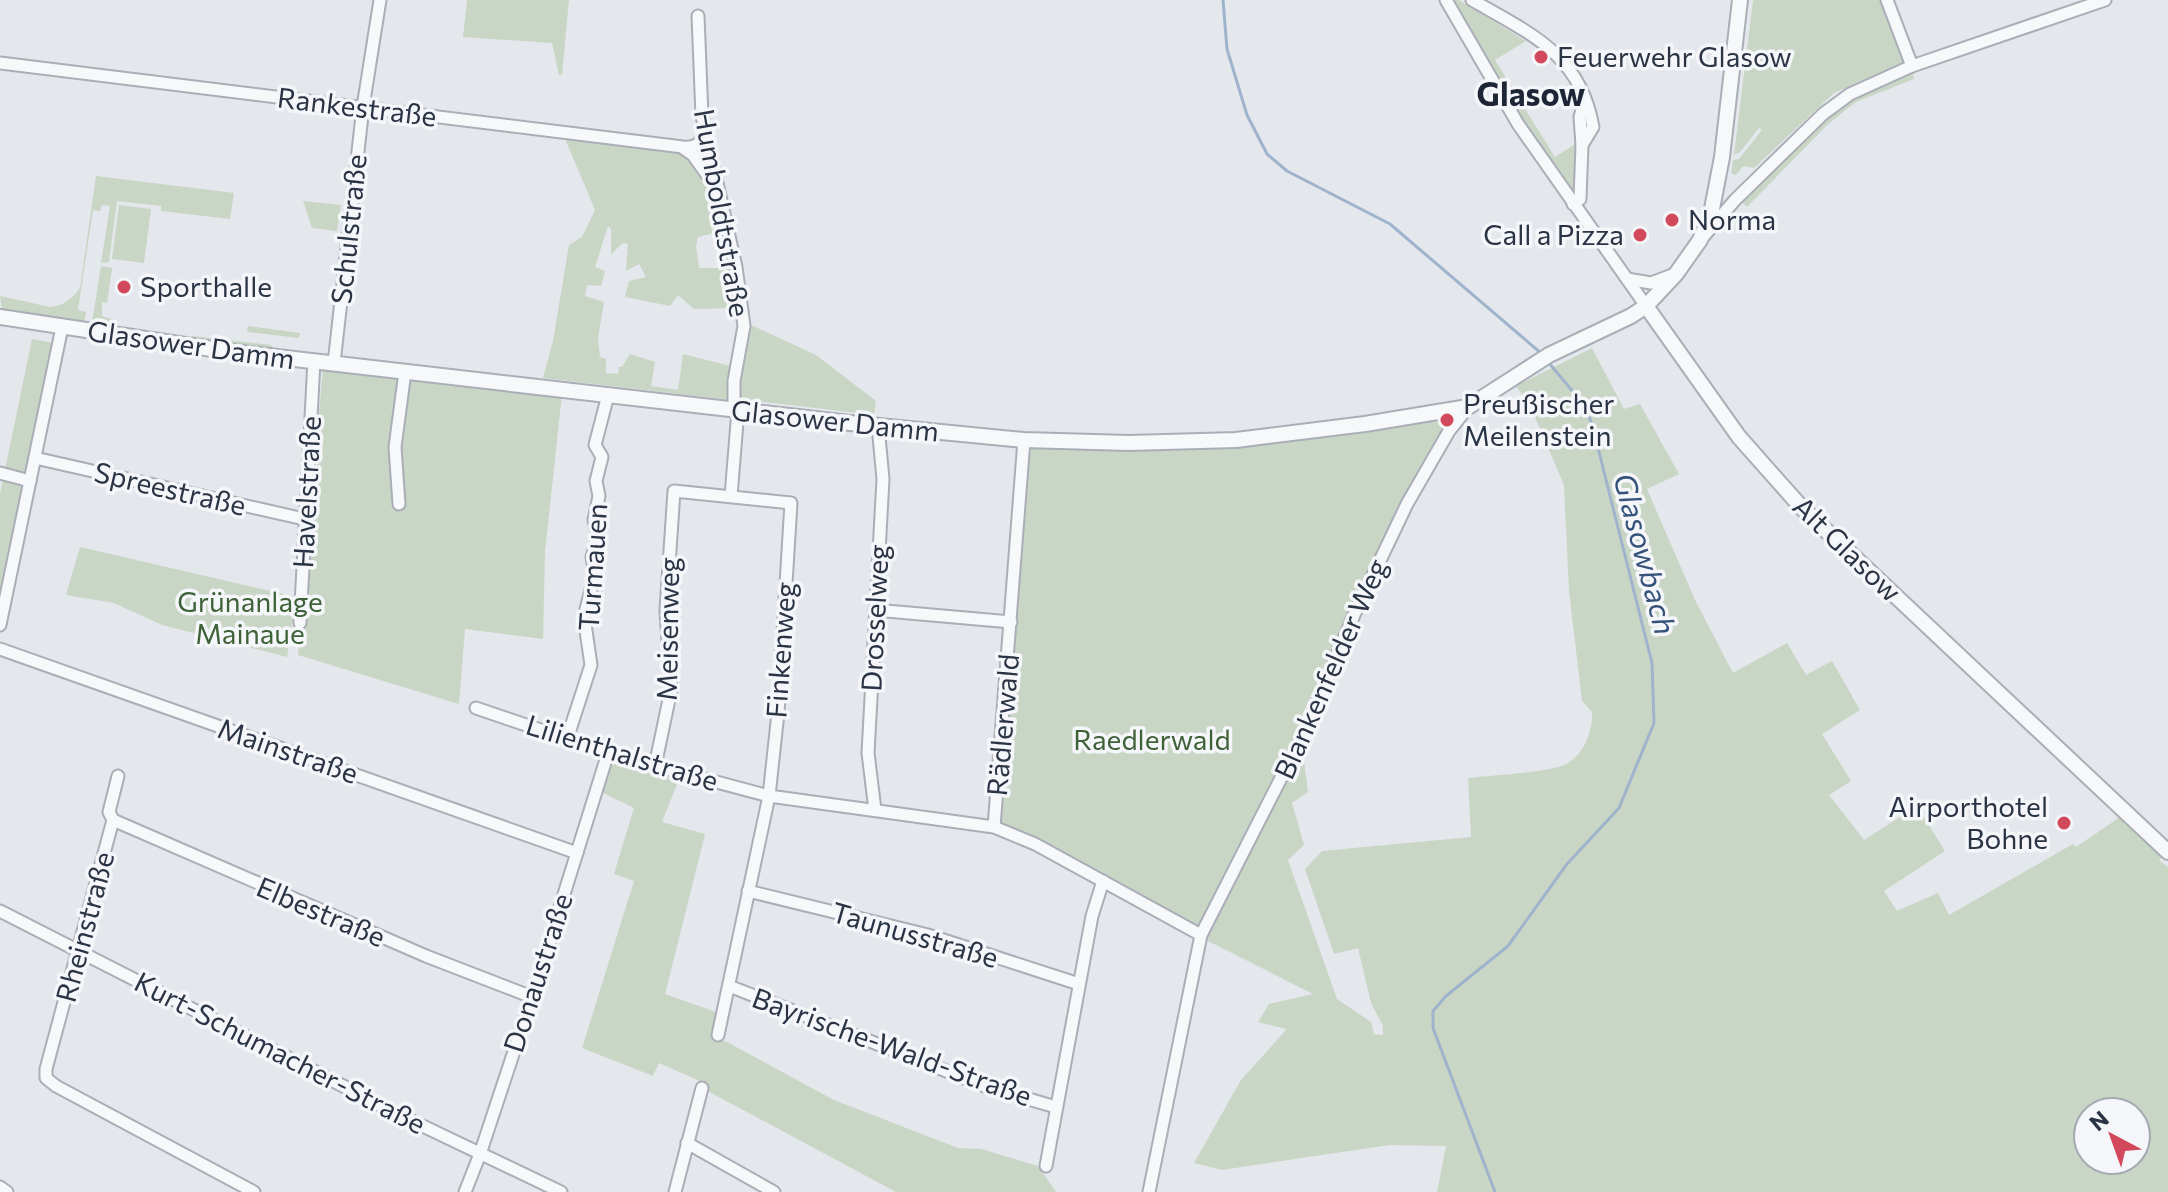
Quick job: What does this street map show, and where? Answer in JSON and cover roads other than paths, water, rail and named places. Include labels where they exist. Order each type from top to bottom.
[{"type":"street","name":"Schulstraße","points":[[334,363],[363,107],[380,0]]},
{"type":"street","name":"Alt Glasow","points":[[1446,0],[1518,124],[1739,437],[1802,508],[2168,852]]},
{"type":"street","points":[[1472,0],[1530,33],[1570,67],[1577,78],[1593,127],[1582,145],[1580,199],[1573,204]]},
{"type":"street","name":"Glasower Damm","points":[[0,317],[405,372],[1024,440],[1143,443],[1236,440],[1468,407],[1544,358],[1646,306],[1676,274],[1700,240],[1711,214],[1716,190],[1729,109],[1740,0]]},
{"type":"street","points":[[1887,0],[1912,66]]},
{"type":"street","points":[[1700,240],[1735,200],[1839,101],[1912,66],[2105,0]]},
{"type":"street","name":"Humboldtstraße","points":[[698,16],[702,116],[736,267],[744,326],[734,381],[736,410],[731,496]]},
{"type":"street","name":"Rankestraße","points":[[0,63],[683,147]]},
{"type":"street","points":[[683,147],[694,148],[706,132]]},
{"type":"street","points":[[683,147],[693,155],[720,194]]},
{"type":"street","points":[[1716,190],[1735,200]]},
{"type":"street","points":[[1627,279],[1651,283],[1676,274]]},
{"type":"street","points":[[0,625],[62,327]]},
{"type":"street","name":"Havelstraße","points":[[300,623],[314,361]]},
{"type":"street","points":[[399,504],[395,447],[405,372]]},
{"type":"street","name":"Turmauen","points":[[567,739],[591,665],[584,617],[595,574],[592,557],[598,537],[594,520],[599,496],[596,481],[602,457],[595,445],[608,395]]},
{"type":"street","name":"Blankenfelder Weg","points":[[1149,1192],[1201,935],[1305,731],[1354,615],[1402,515],[1428,466],[1468,407]]},
{"type":"street","name":"Drosselweg","points":[[875,810],[868,753],[883,479],[878,426]]},
{"type":"street","name":"Rädlerwald","points":[[994,827],[1024,440]]},
{"type":"street","name":"Spreestraße","points":[[35,458],[304,519]]},
{"type":"street","points":[[0,473],[30,481]]},
{"type":"street","name":"Meisenweg","points":[[655,766],[671,690],[666,610],[674,491],[731,496]]},
{"type":"street","name":"Finkenweg","points":[[718,1035],[769,796],[778,713],[791,503],[731,496]]},
{"type":"street","name":"Rädlerwald","points":[[875,610],[1011,622]]},
{"type":"street","name":"Mainstraße","points":[[0,649],[577,853]]},
{"type":"street","name":"Lilienthalstraße","points":[[476,708],[608,753],[769,796],[994,827],[1035,844],[1201,935]]},
{"type":"street","name":"Donaustraße","points":[[465,1192],[532,997],[608,753]]},
{"type":"street","name":"Rheinstraße","points":[[118,776],[109,812],[113,820],[46,1078],[254,1192]]},
{"type":"street","name":"Elbestraße","points":[[113,820],[373,934],[532,997]]},
{"type":"street","points":[[1046,1166],[1092,916],[1103,881]]},
{"type":"street","name":"Taunusstraße","points":[[748,891],[928,935],[1079,984]]},
{"type":"street","name":"Kurt-Schumacher-Straße","points":[[0,911],[561,1192]]},
{"type":"street","name":"Bayrische-Wald-Straße","points":[[729,986],[979,1084],[1056,1107]]},
{"type":"street","points":[[675,1192],[702,1088]]},
{"type":"street","points":[[687,1143],[774,1192]]},
{"type":"street","points":[[0,1187],[7,1192]]},
{"type":"waterway","name":"Glasowbach","points":[[1223,0],[1227,49],[1247,115],[1267,154],[1287,171],[1390,224],[1542,354]]},
{"type":"waterway","name":"Glasowbach","points":[[1495,1192],[1433,1028],[1433,1011],[1446,996],[1508,946],[1567,864],[1619,808],[1654,723],[1652,663],[1592,424],[1584,405],[1549,363]]},
{"type":"place","name":"Feuerwehr Glasow","points":[[1541,57]]},
{"type":"place","name":"Norma","points":[[1672,220]]},
{"type":"place","name":"Call a Pizza","points":[[1640,235]]},
{"type":"place","name":"Sporthalle","points":[[124,287]]},
{"type":"place","name":"Preußischer Meilenstein","points":[[1447,420]]},
{"type":"place","name":"Airporthotel Bohne","points":[[2064,823]]},
{"type":"district","name":"Glasow","points":[[1531,95]]},
{"type":"park label","name":"Grünanlage Mainaue","points":[[250,618]]},
{"type":"park label","name":"Raedlerwald","points":[[1152,740]]}]
